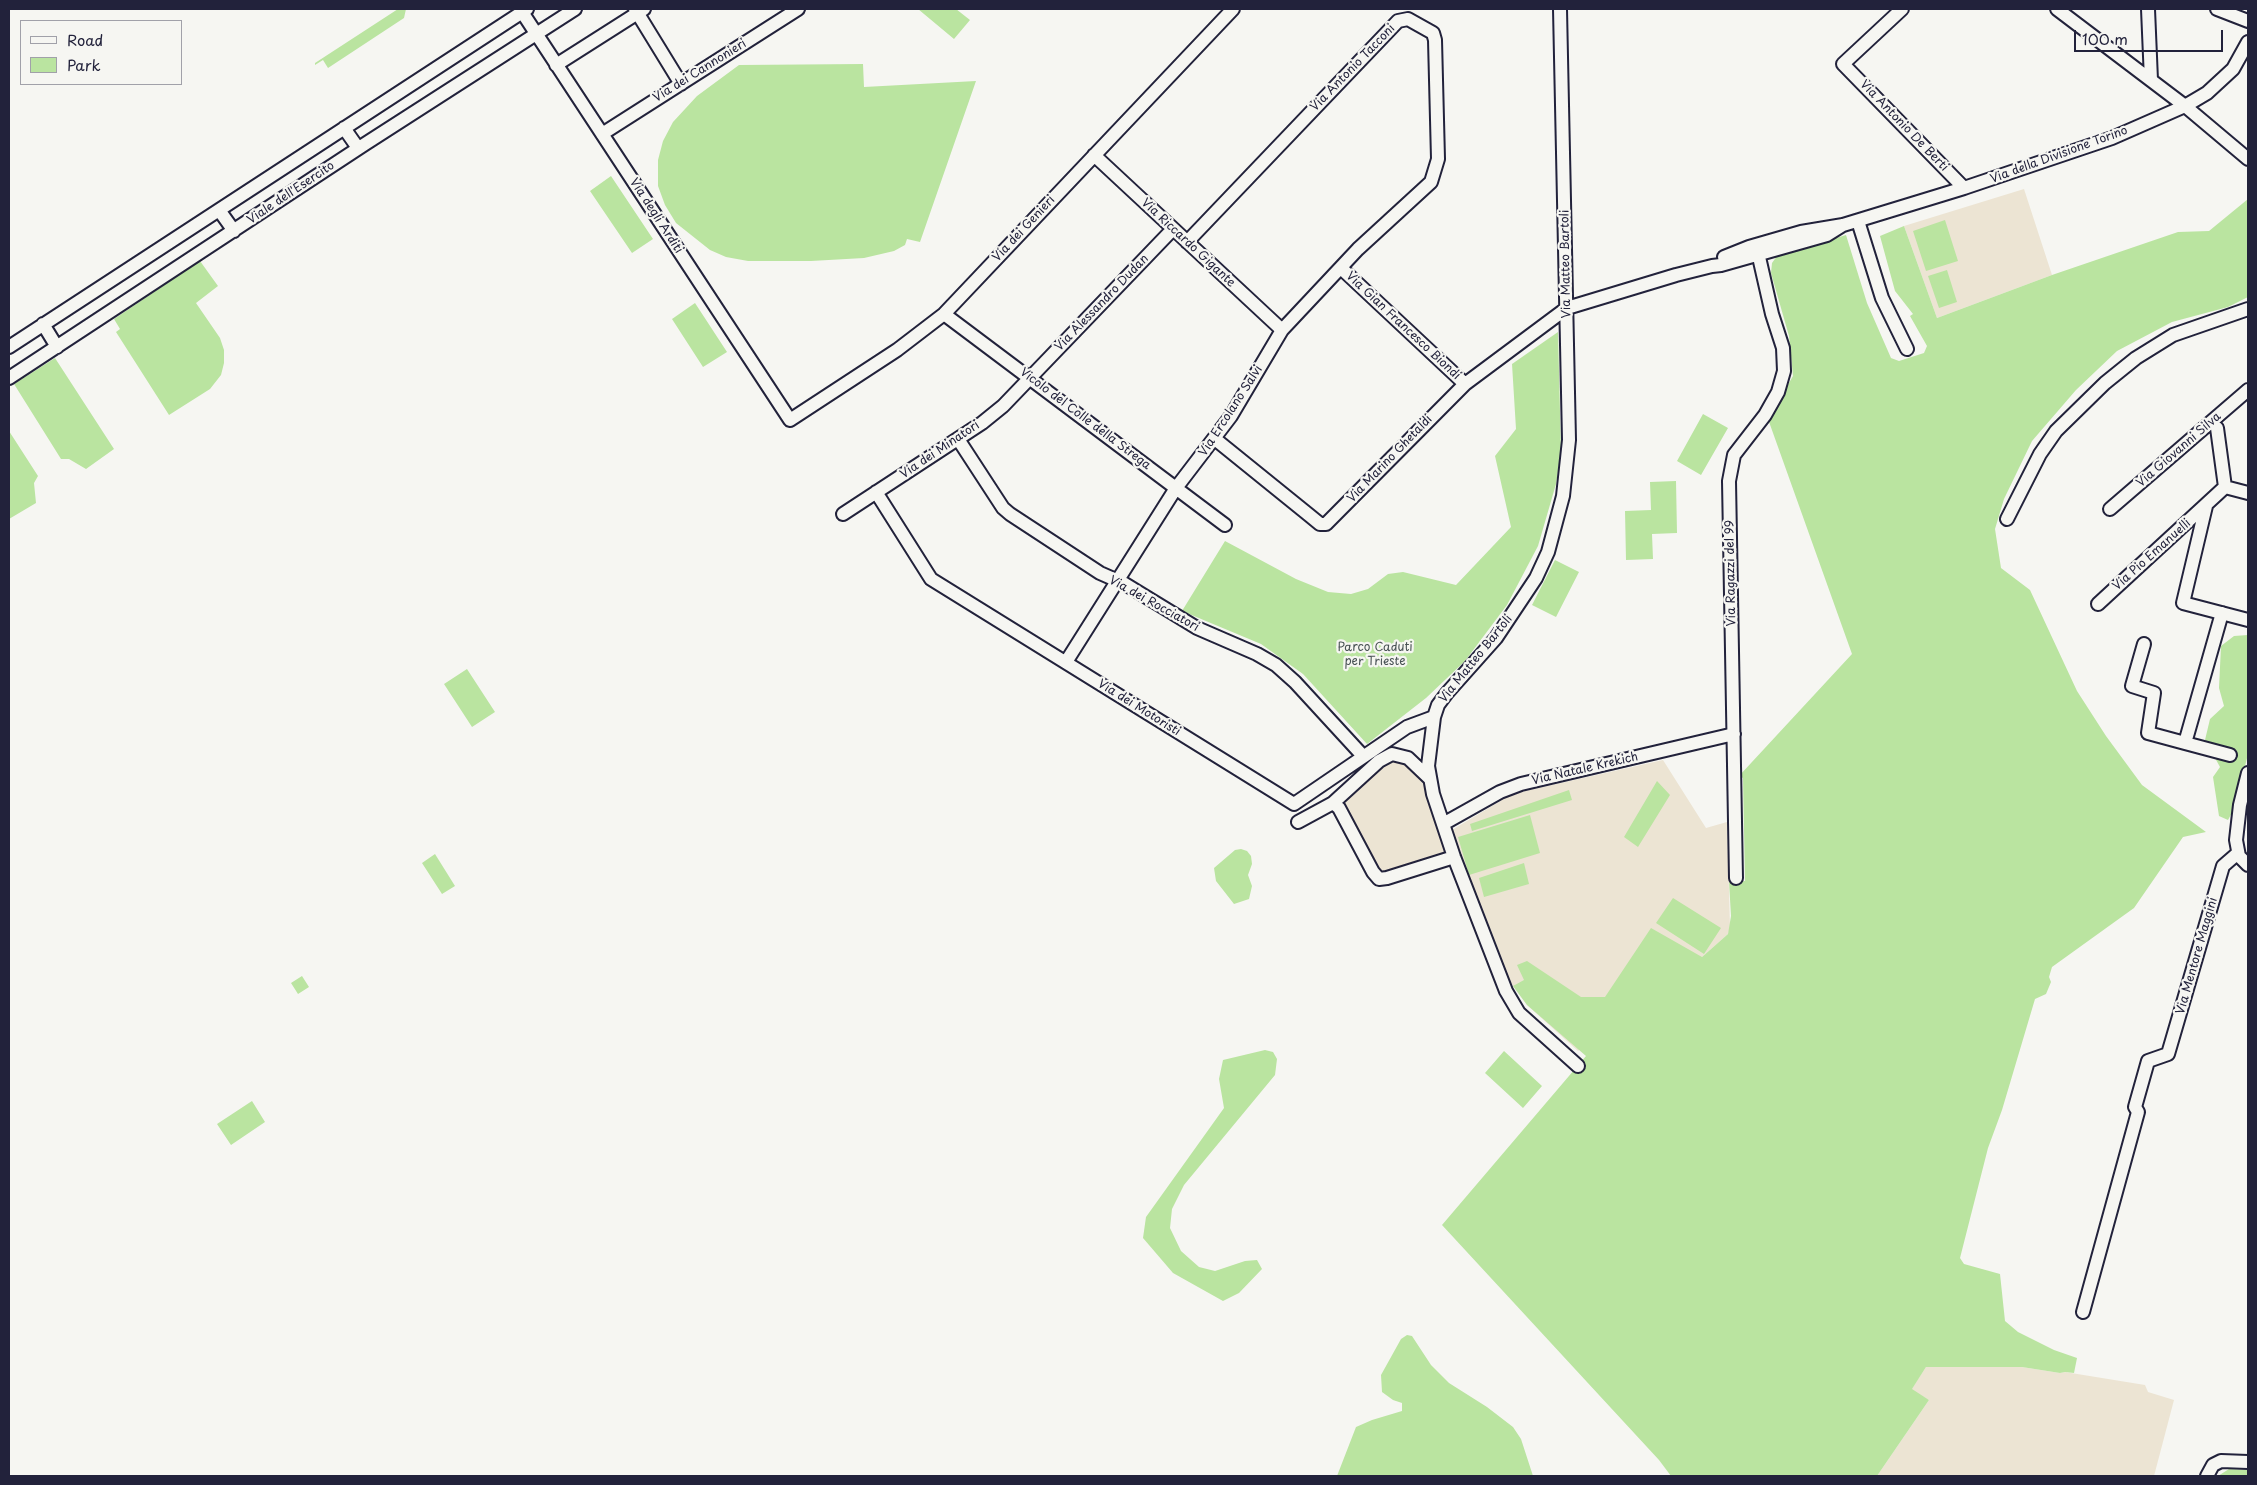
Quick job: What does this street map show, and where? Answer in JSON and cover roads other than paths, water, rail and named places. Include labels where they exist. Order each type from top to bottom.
[{"type":"street","name":"Viale dell'Esercito","points":[[9,378],[358,148],[575,9]]},
{"type":"street","name":"Via dei Cannonieri","points":[[602,134],[798,9]]},
{"type":"street","name":"Via dei Genieri","points":[[790,420],[898,350],[944,314],[1233,9]]},
{"type":"street","name":"Via Matteo Bartoli","points":[[1560,9],[1567,308],[1568,458],[1561,505],[1548,552],[1536,578],[1485,652],[1438,705],[1434,717],[1428,766],[1429,778],[1454,857],[1510,998],[1519,1014],[1578,1066]]},
{"type":"street","name":"Via Antonio De Berti","points":[[1902,9],[1843,64],[1964,188]]},
{"type":"street","points":[[2057,9],[2185,106],[2248,159]]},
{"type":"street","points":[[2148,9],[2151,80]]},
{"type":"street","points":[[2217,9],[2248,21]]},
{"type":"street","name":"Viale dell'Esercito","points":[[9,347],[525,10]]},
{"type":"street","name":"Via degli Arditi","points":[[525,10],[536,35],[790,420]]},
{"type":"street","points":[[556,65],[639,10],[681,84]]},
{"type":"street","name":"Via Antonio Tacconi","points":[[1187,242],[1396,23],[1406,18],[1431,32],[1435,40],[1438,159],[1431,182],[1397,212]]},
{"type":"street","name":"Via della Divisione Torino","points":[[1712,266],[1718,259],[1750,247],[1807,231],[1843,225],[1964,188],[2112,138],[2185,106],[2207,93],[2226,77],[2238,62],[2248,42]]},
{"type":"street","points":[[344,128],[358,148]]},
{"type":"street","name":"Via Riccardo Gigante","points":[[1094,155],[1282,330]]},
{"type":"street","points":[[219,210],[234,231]]},
{"type":"street","name":"Via Ercolano Salvi","points":[[1066,662],[1176,488],[1214,439],[1282,330],[1397,212]]},
{"type":"street","points":[[1858,220],[1882,298],[1907,349]]},
{"type":"street","name":"Via della Divisione Torino","points":[[1567,308],[1827,235],[1843,225]]},
{"type":"street","name":"Via Alessandro Dudan","points":[[1030,377],[1173,229]]},
{"type":"street","points":[[1759,254],[1761,249],[1807,231]]},
{"type":"street","name":"Via Ragazzi del 99","points":[[1736,878],[1730,472],[1739,447],[1756,427],[1775,397],[1784,371],[1783,348],[1759,254]]},
{"type":"street","name":"Via Gian Francesco Biondi","points":[[1341,268],[1465,384]]},
{"type":"street","name":"Via Marino Ghetaldi","points":[[1214,439],[1320,524],[1326,524],[1465,384],[1567,308]]},
{"type":"street","points":[[2006,519],[2040,454],[2056,432],[2105,383],[2136,358],[2173,335],[2248,308]]},
{"type":"street","name":"Vicolo del Colle della Strega","points":[[944,314],[1225,525]]},
{"type":"street","points":[[43,324],[57,347]]},
{"type":"street","name":"Via dei Minatori","points":[[843,514],[995,413],[1030,377]]},
{"type":"street","name":"Via Giovanni Silva","points":[[2110,509],[2248,390]]},
{"type":"street","points":[[2217,428],[2225,487],[2248,493]]},
{"type":"street","name":"Via dei Rocciatori","points":[[958,439],[1003,508],[1100,573],[1125,584],[1196,628],[1257,654],[1276,665],[1295,682],[1363,756]]},
{"type":"street","name":"Via Pio Emanuelli","points":[[2098,604],[2225,487]]},
{"type":"street","name":"Via dei Motoristi","points":[[876,492],[931,579],[1294,804],[1407,727],[1434,717]]},
{"type":"street","name":"Via Pio Emanuelli","points":[[2206,505],[2183,603],[2248,620]]},
{"type":"street","points":[[2185,743],[2222,613]]},
{"type":"street","points":[[2144,644],[2132,686],[2154,693],[2148,733],[2230,755]]},
{"type":"street","name":"Via Natale Krekich","points":[[1443,824],[1500,792],[1521,784],[1734,734]]},
{"type":"street","points":[[1298,822],[1333,803],[1375,764],[1392,754],[1408,758],[1429,778]]},
{"type":"street","points":[[2248,773],[2236,840],[2238,853],[2248,865]]},
{"type":"street","points":[[1333,803],[1339,808],[1379,879],[1454,857]]},
{"type":"street","name":"Via Mentore Maggini","points":[[2082,1312],[2157,1058],[2168,1054],[2223,866],[2238,853]]},
{"type":"street","points":[[2207,1476],[2214,1465],[2221,1461],[2248,1462]]},
{"type":"park label","name":"Parco Caduti per Trieste","points":[[1375,655]]}]
